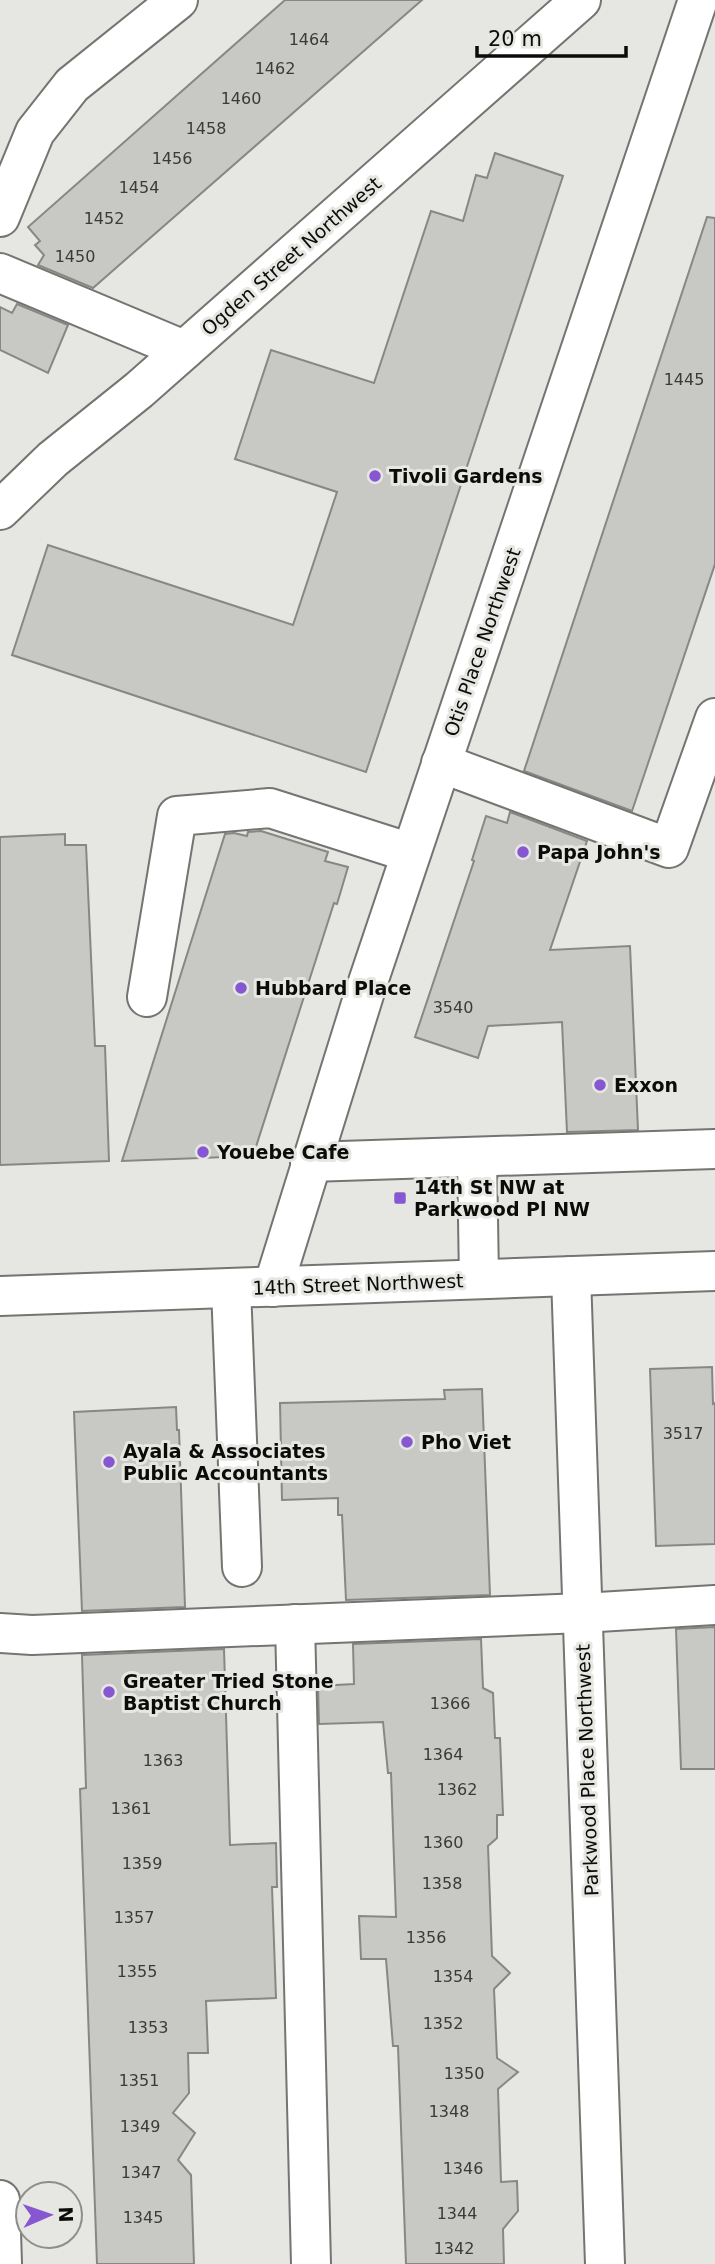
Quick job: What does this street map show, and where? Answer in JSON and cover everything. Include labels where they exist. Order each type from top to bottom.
[{"type":"street","points":[[0,217],[35,132],[72,85],[178,0]]},
{"type":"street","name":"Ogden Street Northwest","points":[[0,510],[53,459],[139,390],[581,0]]},
{"type":"street","name":"Otis Place Northwest","points":[[273,1287],[310,1162],[411,853],[698,0]]},
{"type":"street","points":[[0,273],[184,350]]},
{"type":"street","points":[[441,764],[669,848],[715,718]]},
{"type":"street","points":[[147,997],[177,816],[270,808],[411,853]]},
{"type":"street","points":[[310,1162],[715,1149]]},
{"type":"street","points":[[477,1157],[479,1279]]},
{"type":"street","name":"14th Street Northwest","points":[[0,1296],[715,1270]]},
{"type":"street","name":"Parkwood Place Northwest","points":[[571,1276],[605,2264]]},
{"type":"street","points":[[231,1288],[242,1567]]},
{"type":"street","points":[[0,1633],[32,1635],[582,1613],[715,1605]]},
{"type":"street","points":[[295,1624],[311,2264]]},
{"type":"street","points":[[0,2200],[2,2264]]},
{"type":"building","points":[[285,0],[422,0],[93,288],[38,265],[44,255],[35,245],[40,241],[28,227]]},
{"type":"building","name":"Tivoli Gardens","points":[[495,153],[563,176],[366,772],[12,655],[48,545],[293,625],[337,492],[235,459],[271,350],[374,383],[431,211],[463,221],[476,175],[487,178]]},
{"type":"building","points":[[707,217],[715,218],[715,564],[632,811],[524,771]]},
{"type":"building","points":[[17,304],[68,325],[48,373],[0,350],[0,307],[12,313]]},
{"type":"building","points":[[510,812],[587,841],[550,950],[630,946],[638,1130],[567,1132],[562,1022],[488,1026],[478,1058],[415,1037],[474,861],[472,860],[486,816],[507,823]]},
{"type":"building","points":[[261,831],[328,852],[325,861],[348,867],[253,1156],[122,1161],[225,834],[247,836],[248,832]]},
{"type":"building","points":[[65,834],[65,845],[86,845],[95,1046],[105,1046],[109,1161],[0,1165],[0,837]]},
{"type":"building","points":[[712,1367],[713,1404],[715,1403],[715,1544],[656,1546],[650,1369]]},
{"type":"building","points":[[482,1389],[490,1595],[346,1600],[342,1515],[338,1515],[338,1498],[282,1500],[280,1403],[445,1399],[444,1390]]},
{"type":"building","points":[[176,1407],[185,1607],[82,1611],[74,1412]]},
{"type":"building","points":[[715,1627],[715,1769],[681,1769],[676,1629]]},
{"type":"building","points":[[481,1639],[483,1688],[493,1693],[495,1738],[500,1738],[503,1815],[497,1815],[497,1838],[488,1846],[492,1956],[510,1973],[494,1989],[497,2058],[518,2072],[498,2089],[501,2182],[517,2181],[518,2211],[503,2229],[504,2264],[406,2264],[398,2046],[393,2046],[386,1959],[361,1959],[359,1916],[396,1917],[391,1773],[388,1773],[383,1722],[319,1724],[318,1686],[354,1684],[353,1644]]},
{"type":"building","points":[[224,1649],[230,1845],[276,1843],[277,1887],[272,1887],[276,1998],[206,2001],[208,2053],[188,2053],[189,2093],[173,2113],[195,2133],[178,2160],[191,2175],[194,2264],[97,2264],[80,1789],[86,1788],[82,1655]]},
{"type":"place","name":"Tivoli Gardens","points":[[375,476]]},
{"type":"place","name":"Papa John's","points":[[523,852]]},
{"type":"place","name":"Hubbard Place","points":[[241,988]]},
{"type":"place","name":"Exxon","points":[[600,1085]]},
{"type":"place","name":"Youebe Cafe","points":[[203,1152]]},
{"type":"place","name":"14th St NW at Parkwood Pl NW","points":[[400,1198]]},
{"type":"place","name":"Pho Viet","points":[[407,1442]]},
{"type":"place","name":"Ayala & Associates Public Accountants","points":[[109,1462]]},
{"type":"place","name":"Greater Tried Stone Baptist Church","points":[[109,1692]]}]
